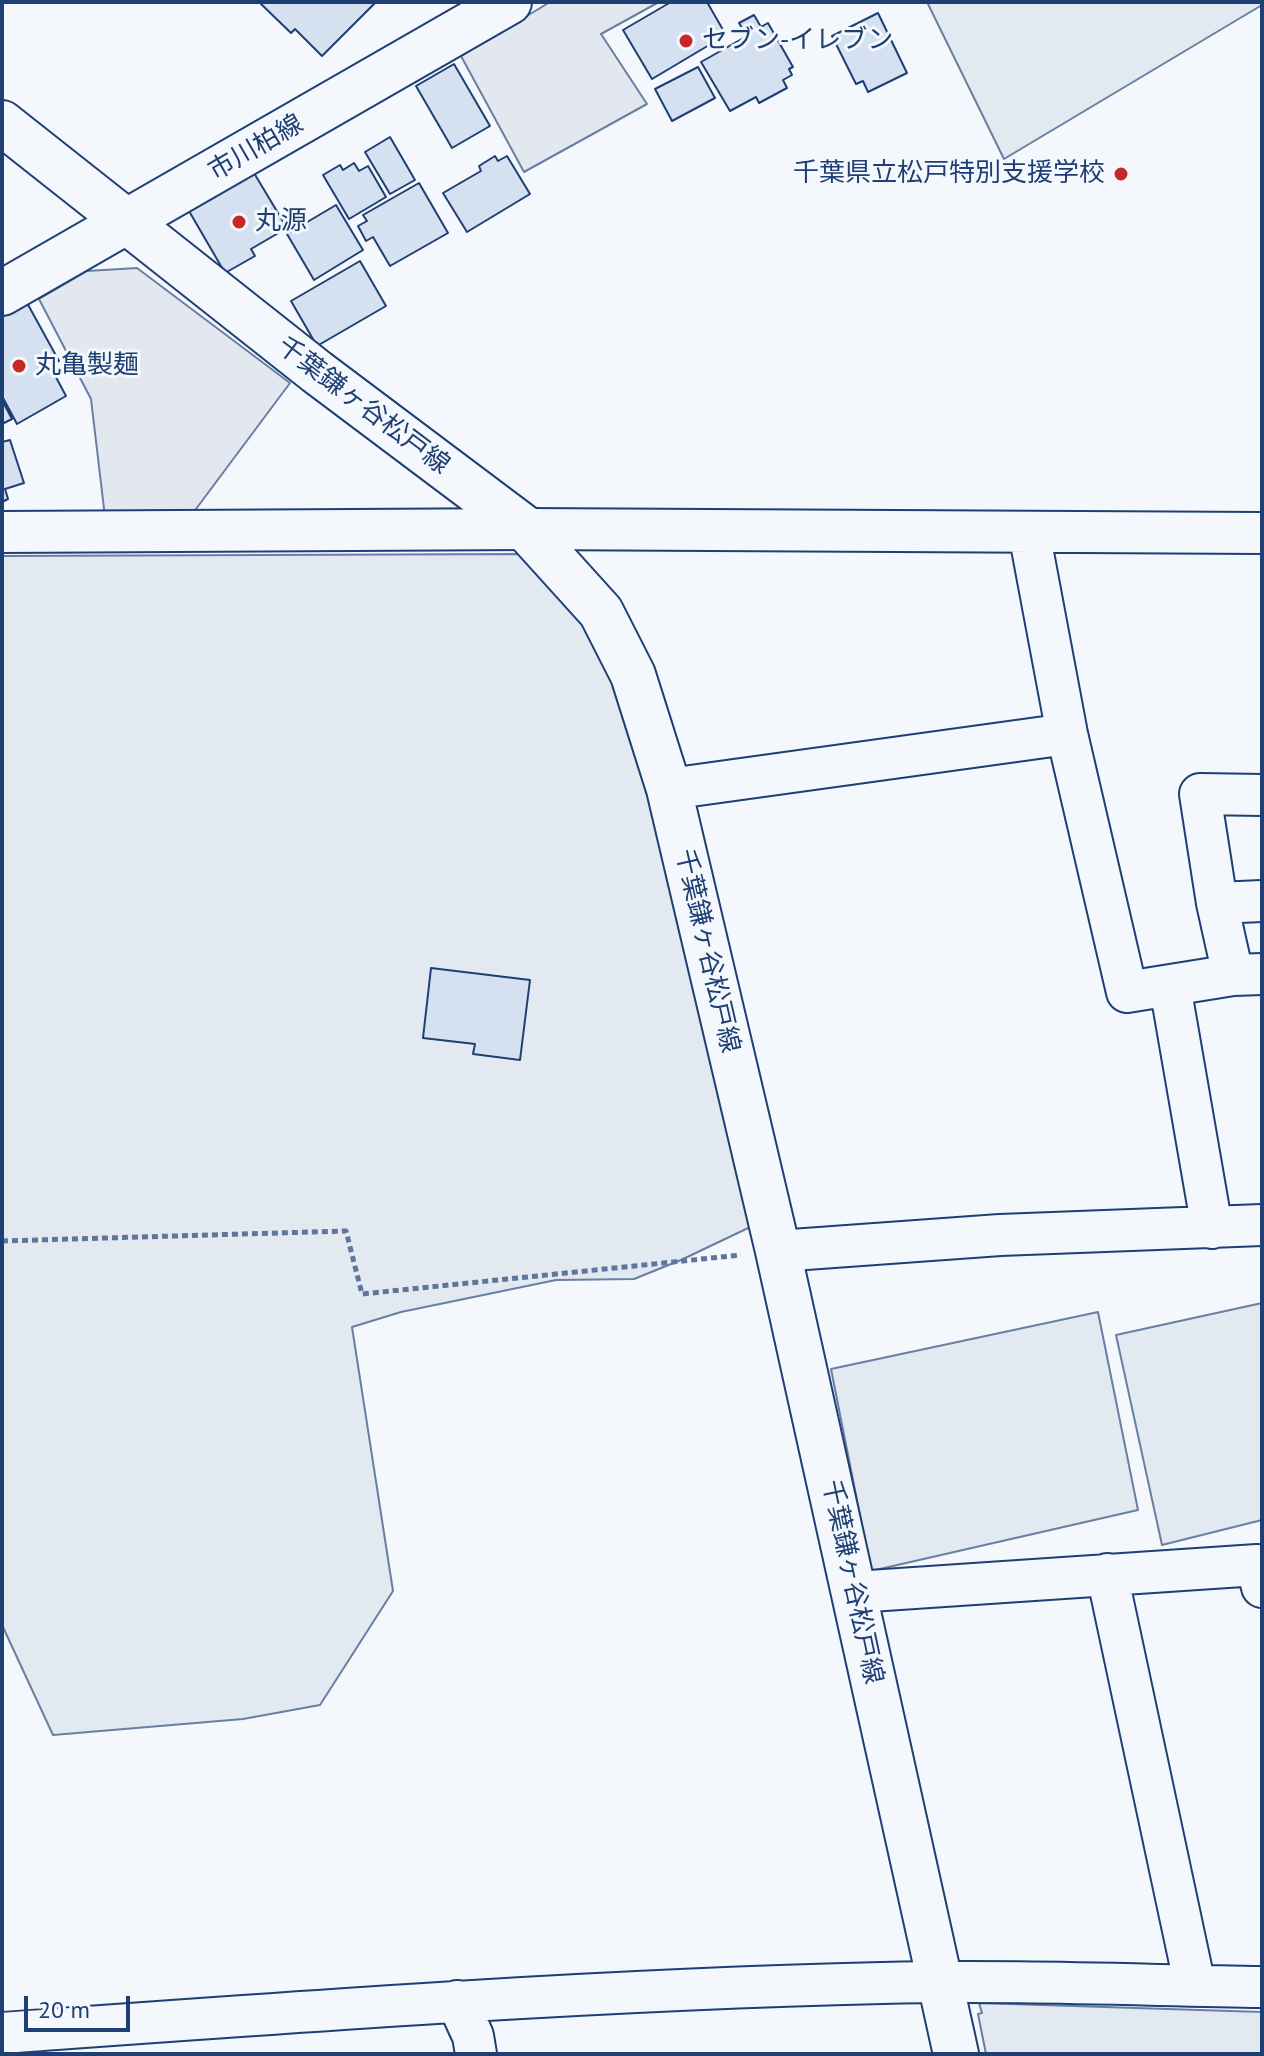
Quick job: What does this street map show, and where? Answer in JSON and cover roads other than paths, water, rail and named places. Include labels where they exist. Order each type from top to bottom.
[{"type":"main road","name":"市川柏線","points":[[2,293],[509,2]]},
{"type":"main road","name":"千葉鎌ヶ谷松戸線","points":[[2,123],[317,372],[526,529],[601,612],[633,675],[669,789],[778,1251],[956,2054]]},
{"type":"street","points":[[2,532],[526,529],[1262,533]]},
{"type":"street","points":[[1029,532],[1067,734],[1127,992],[1248,975],[1217,903],[1200,794],[1262,795]]},
{"type":"street","points":[[669,789],[1067,734]]},
{"type":"street","points":[[1217,903],[1262,901]]},
{"type":"street","points":[[1170,986],[1212,1228]]},
{"type":"street","points":[[778,1251],[1000,1235],[1262,1225]]},
{"type":"street","points":[[855,1592],[1257,1565],[1262,1587]]},
{"type":"street","points":[[1107,1574],[1195,1986]]},
{"type":"street","points":[[2,2033],[51,2042],[457,2001],[664,1990],[939,1982],[1262,1987]]},
{"type":"street","points":[[457,2001],[473,2036],[476,2054]]},
{"type":"place","name":"セブン-イレブン","points":[[686,41]]},
{"type":"place","name":"千葉県立松戸特別支援学校","points":[[1121,174]]},
{"type":"place","name":"丸源","points":[[239,222]]},
{"type":"place","name":"丸亀製麺","points":[[19,366]]}]
